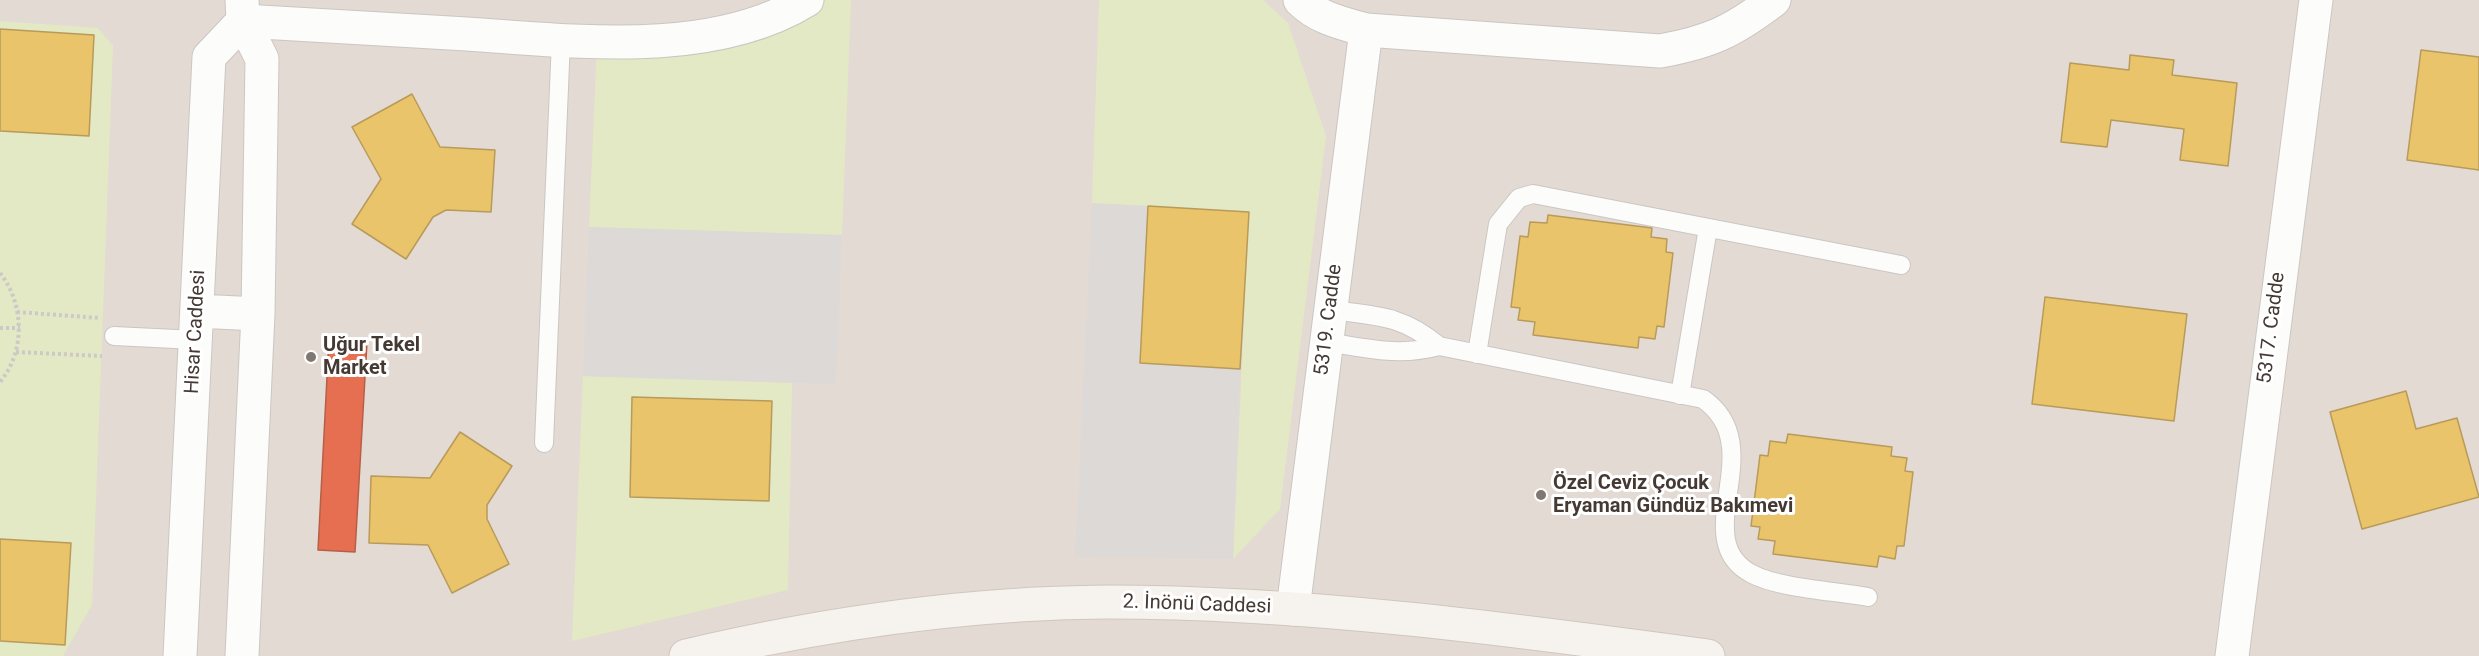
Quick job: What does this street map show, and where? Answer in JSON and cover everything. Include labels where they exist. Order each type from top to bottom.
[{"type":"main road","name":"2. İnönü Caddesi","points":[[686,656],[830,642],[1018,606],[1106,602],[1293,609],[1543,633],[1708,656]]},
{"type":"street","points":[[247,648],[258,314],[262,59],[243,10],[561,40],[669,41],[713,35],[763,20],[807,0]]},
{"type":"street","points":[[1300,0],[1309,9],[1330,20],[1366,30],[1660,51],[1699,44],[1729,32],[1774,0]]},
{"type":"street","name":"5317. Cadde","points":[[2232,656],[2316,0]]},
{"type":"street","name":"Hisar Caddesi","points":[[180,656],[209,57],[243,10]]},
{"type":"street","name":"5319. Cadde","points":[[1293,609],[1366,30]]},
{"type":"street","points":[[196,326],[258,314]]},
{"type":"lane","points":[[544,443],[561,40]]},
{"type":"lane","points":[[1477,354],[1498,224],[1519,198],[1533,194],[1901,265]]},
{"type":"lane","points":[[1680,395],[1708,228]]},
{"type":"lane","points":[[1331,310],[1397,320],[1420,330],[1439,346]]},
{"type":"lane","points":[[114,336],[196,326]]},
{"type":"lane","points":[[1326,342],[1395,353],[1414,352],[1439,346],[1703,399],[1717,409],[1730,433],[1732,448],[1724,531],[1726,544],[1740,566],[1763,579],[1868,597]]},
{"type":"path","points":[[0,273],[14,299],[20,328],[16,352],[0,382]]},
{"type":"path","points":[[17,312],[104,318]]},
{"type":"path","points":[[0,328],[20,328]]},
{"type":"path","points":[[16,352],[113,356]]},
{"type":"shaded area","points":[[0,0],[2479,0],[2479,656],[0,656]]},
{"type":"shaded area","points":[[1092,203],[1148,206],[1140,363],[1240,369],[1233,559],[1075,557]]},
{"type":"shaded area","points":[[589,227],[842,235],[836,384],[583,376]]},
{"type":"green space","points":[[823,0],[851,0],[842,235],[589,227],[597,46],[788,19]]},
{"type":"green space","points":[[1099,0],[1263,0],[1288,23],[1326,136],[1280,509],[1233,559],[1249,212],[1092,203]]},
{"type":"green space","points":[[0,21],[98,28],[113,46],[92,605],[63,656],[0,656]]},
{"type":"green space","points":[[583,376],[792,383],[788,590],[572,641]]},
{"type":"building: Homes","points":[[0,29],[94,35],[89,136],[0,131]]},
{"type":"building: Homes","points":[[2421,50],[2479,57],[2479,170],[2407,160]]},
{"type":"building: Homes","points":[[2130,55],[2174,60],[2172,75],[2237,83],[2228,166],[2180,160],[2184,129],[2111,120],[2107,147],[2061,142],[2070,63],[2129,70]]},
{"type":"building: Homes","points":[[412,94],[440,147],[495,150],[491,212],[446,210],[433,217],[406,259],[352,224],[381,179],[352,127]]},
{"type":"building: Homes","points":[[1148,206],[1249,212],[1240,369],[1140,363]]},
{"type":"building: Homes","points":[[1548,215],[1652,228],[1651,237],[1667,239],[1666,252],[1673,253],[1664,327],[1657,326],[1655,339],[1639,337],[1638,348],[1533,335],[1535,322],[1518,320],[1520,308],[1511,307],[1520,236],[1528,237],[1530,222],[1547,223]]},
{"type":"building: Homes","points":[[2045,297],[2187,314],[2174,421],[2032,404]]},
{"type":"building: Homes","points":[[2406,391],[2416,429],[2457,418],[2479,497],[2362,529],[2330,412]]},
{"type":"building: Homes","points":[[632,397],[772,401],[769,501],[630,497]]},
{"type":"building: Homes","points":[[460,432],[512,466],[487,505],[487,519],[509,564],[452,593],[428,545],[369,543],[371,476],[430,478]]},
{"type":"building: Homes","points":[[1788,434],[1892,447],[1891,456],[1907,458],[1905,471],[1913,472],[1904,546],[1897,546],[1895,559],[1879,556],[1877,567],[1773,554],[1775,541],[1758,539],[1760,527],[1751,526],[1760,455],[1768,456],[1770,441],[1786,443]]},
{"type":"building: Homes","points":[[0,539],[71,543],[65,645],[0,641]]},
{"type":"building: Shops","points":[[329,339],[367,342],[355,552],[318,550]]},
{"type":"place","name":"Uğur Tekel Market","points":[[311,357]]},
{"type":"place","name":"Özel Ceviz Çocuk Eryaman Gündüz Bakımevi","points":[[1541,495]]}]
